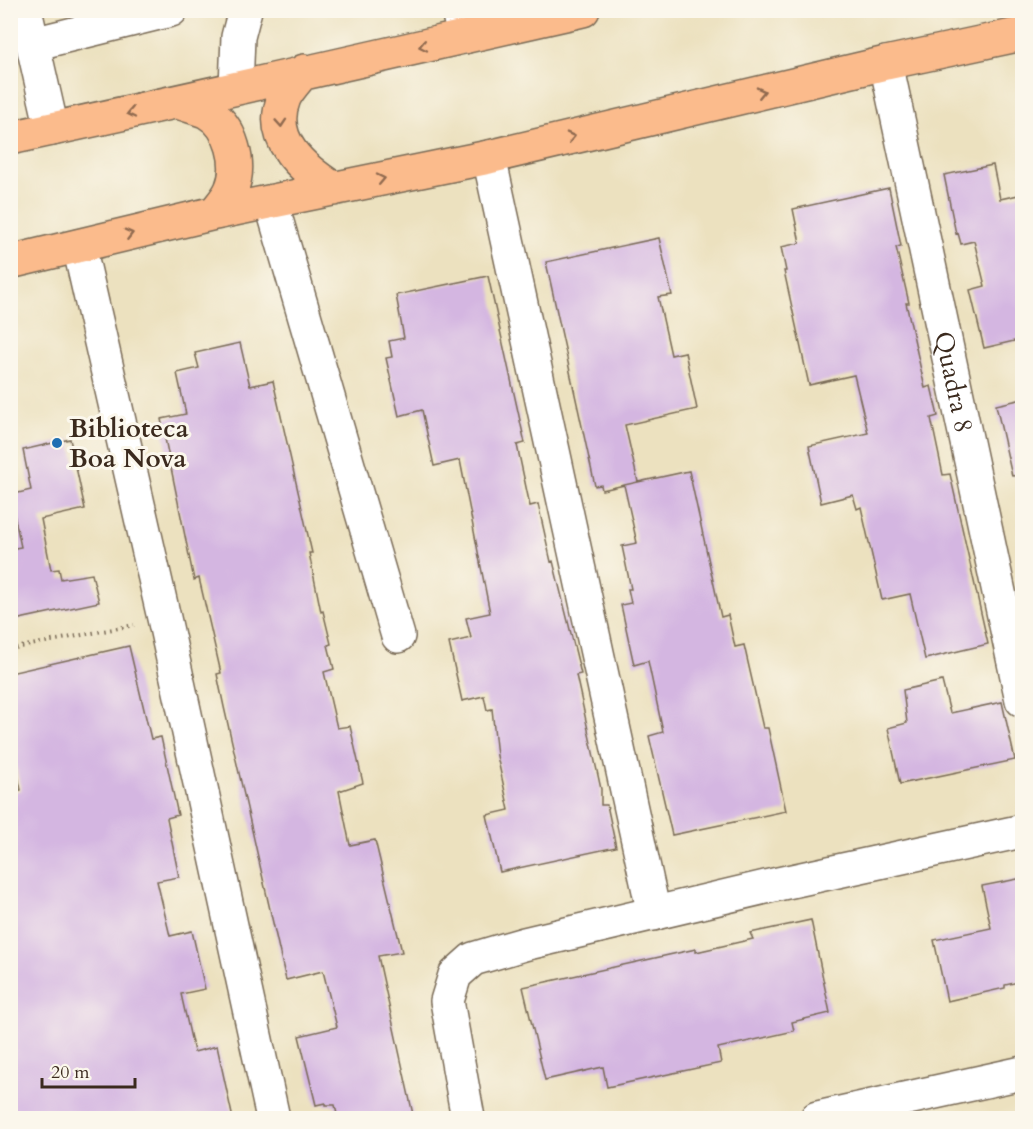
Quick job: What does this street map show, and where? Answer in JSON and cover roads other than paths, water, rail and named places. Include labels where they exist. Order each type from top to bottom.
[{"type":"main road","points":[[10,138],[181,103],[304,71],[461,24],[583,10]]},
{"type":"main road","points":[[10,262],[215,213],[489,157],[886,63],[1023,34]]},
{"type":"main road","points":[[304,71],[285,96],[279,126],[294,157],[308,173],[334,189]]},
{"type":"main road","points":[[181,103],[208,112],[221,124],[230,142],[236,162],[234,179],[230,192],[215,213]]},
{"type":"street","points":[[25,10],[52,129]]},
{"type":"street","points":[[33,44],[171,10]]},
{"type":"street","points":[[236,87],[238,38],[245,10]]},
{"type":"street","name":"Quadra 8","points":[[886,63],[1023,700]]},
{"type":"street","points":[[489,157],[654,914]]},
{"type":"street","points":[[271,202],[398,636]]},
{"type":"street","points":[[79,246],[164,618],[273,1119]]},
{"type":"street","points":[[468,1119],[447,1001],[454,975],[473,959],[524,944],[1023,831]]},
{"type":"street","points":[[817,1119],[1023,1073]]},
{"type":"place","name":"Biblioteca Boa Nova","points":[[57,443]]}]
